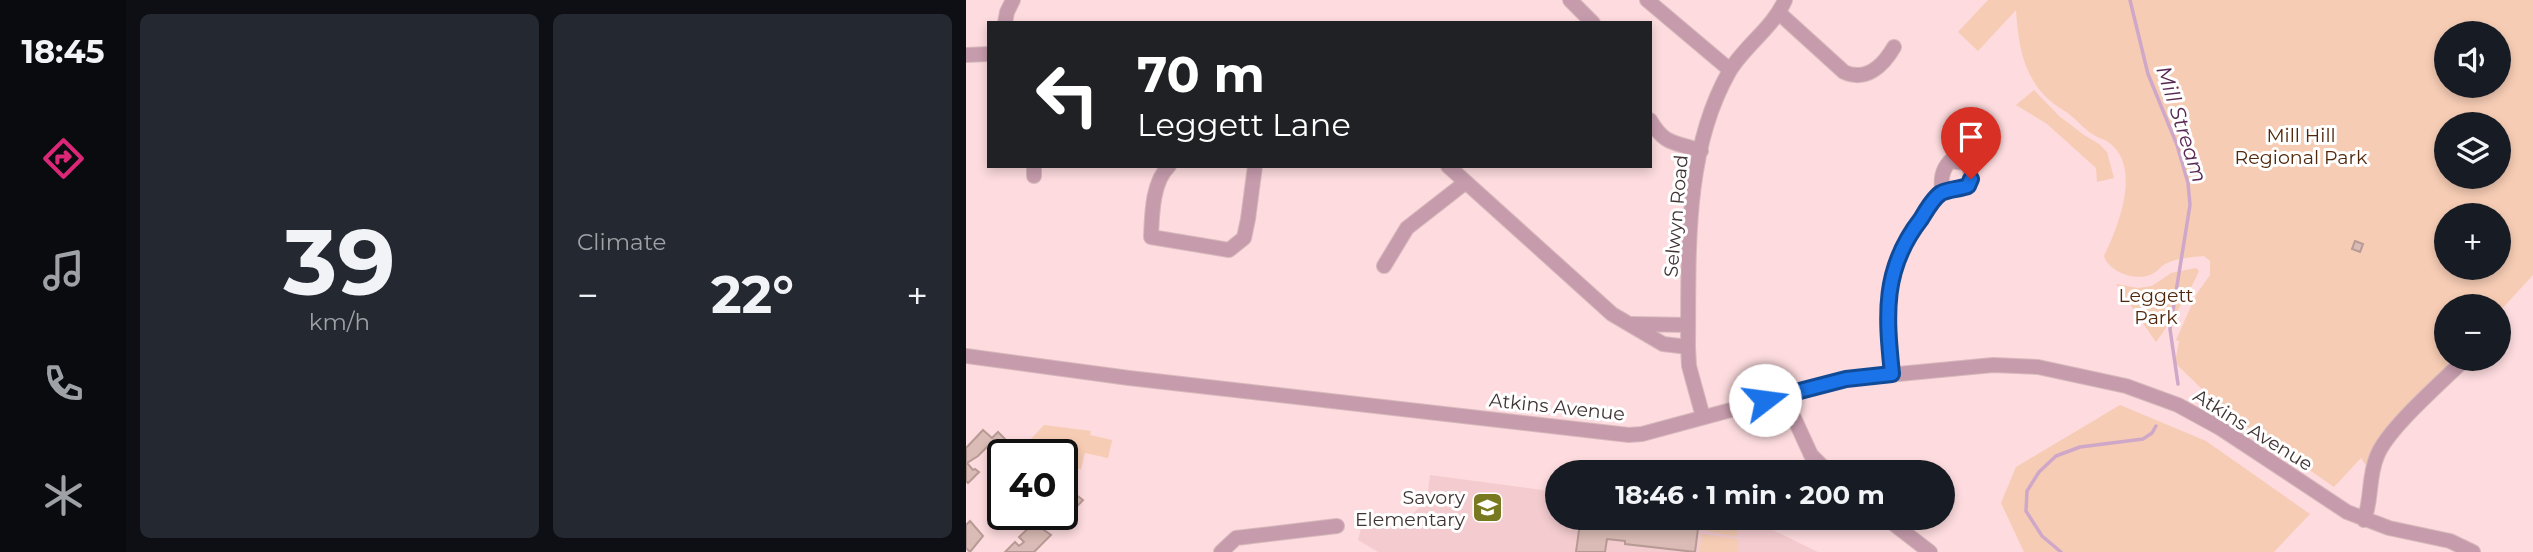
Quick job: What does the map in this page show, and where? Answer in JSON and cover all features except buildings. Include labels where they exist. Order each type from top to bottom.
[{"type":"street","points":[[1005,21],[1013,0]]},
{"type":"street","points":[[1570,0],[1591,21]]},
{"type":"street","points":[[1647,0],[1730,70]]},
{"type":"street","points":[[1781,4],[1844,72],[1852,76],[1861,76],[1880,67],[1894,47]]},
{"type":"street","name":"Selwyn Road","points":[[1703,417],[1689,366],[1688,347],[1691,219],[1700,151],[1710,114],[1730,70],[1781,4]]},
{"type":"street","points":[[966,55],[987,54]]},
{"type":"street","points":[[1652,123],[1658,133],[1675,145],[1700,151]]},
{"type":"street","points":[[1167,168],[1162,174],[1152,213],[1151,237],[1228,250],[1244,238],[1255,168]]},
{"type":"street","points":[[1450,168],[1612,314],[1663,344],[1688,347]]},
{"type":"street","points":[[1384,266],[1407,228],[1466,183]]},
{"type":"street","points":[[1892,374],[1887,315],[1893,274],[1906,237],[1942,193]]},
{"type":"street","points":[[1632,324],[1688,325]]},
{"type":"street","name":"Atkins Avenue","points":[[966,355],[1129,378],[1629,435],[1642,434],[1846,379],[1993,365],[2038,367],[2126,386],[2178,405],[2220,428],[2301,484],[2364,520],[2450,541],[2473,552]]},
{"type":"street","points":[[2364,520],[2371,474],[2378,453],[2389,436],[2453,371]]},
{"type":"street","points":[[1784,396],[1811,455],[1816,460]]},
{"type":"street","points":[[1221,552],[1236,538],[1337,526]]},
{"type":"street","points":[[1902,530],[1930,552]]},
{"type":"shaded area","name":"Savory Elementary","points":[[1430,475],[1545,490],[1545,530],[1773,530],[1818,552],[1378,552],[1358,540],[1361,528],[1401,526],[1427,499]]},
{"type":"green space","name":"Mill Hill Regional Park","points":[[1988,0],[2533,0],[2533,275],[2511,299],[2511,294],[2434,294],[2434,371],[2444,371],[2385,433],[2367,467],[2361,458],[2334,487],[2226,412],[2175,363],[2179,341],[2176,340],[2196,295],[2210,275],[2210,261],[2204,256],[2179,259],[2165,264],[2152,274],[2138,277],[2117,271],[2107,262],[2104,256],[2121,214],[2126,181],[2124,166],[2118,153],[2108,142],[2087,130],[2044,95],[2037,86],[2022,55],[2016,10],[1978,51],[1958,32]]},
{"type":"green space","points":[[2034,90],[2059,116],[2107,152],[2114,178],[2097,182],[2096,168],[2047,124],[2016,105]]},
{"type":"green space","name":"Leggett Park","points":[[2196,268],[2199,271],[2190,290],[2156,342],[2116,284],[2138,288],[2152,286],[2171,273]]},
{"type":"green space","points":[[2120,405],[2206,441],[2310,514],[2274,552],[2024,552],[2001,503],[2016,467]]},
{"type":"green space","points":[[1044,425],[1091,431],[1090,435],[1112,440],[1108,458],[1085,453],[1081,469],[1078,469],[1078,439],[1031,439]]},
{"type":"green space","points":[[1704,530],[1738,530],[1736,537]]},
{"type":"green space","points":[[1702,534],[1738,539],[1737,552],[1699,552]]},
{"type":"waterway","name":"Mill Stream","points":[[2130,0],[2148,74],[2177,145],[2188,183],[2190,205],[2170,329],[2178,384]]},
{"type":"waterway","name":"Mill Stream","points":[[2061,552],[2042,536],[2026,511],[2027,491],[2039,472],[2056,456],[2080,447],[2143,439],[2152,433],[2156,426]]},
{"type":"place","name":"Savory Elementary","points":[[1488,508]]},
{"type":"route","points":[[1765,400],[1846,379],[1892,374],[1887,315],[1889,286],[1896,261],[1906,237],[1930,206],[1942,193],[1968,186],[1971,179]]}]
